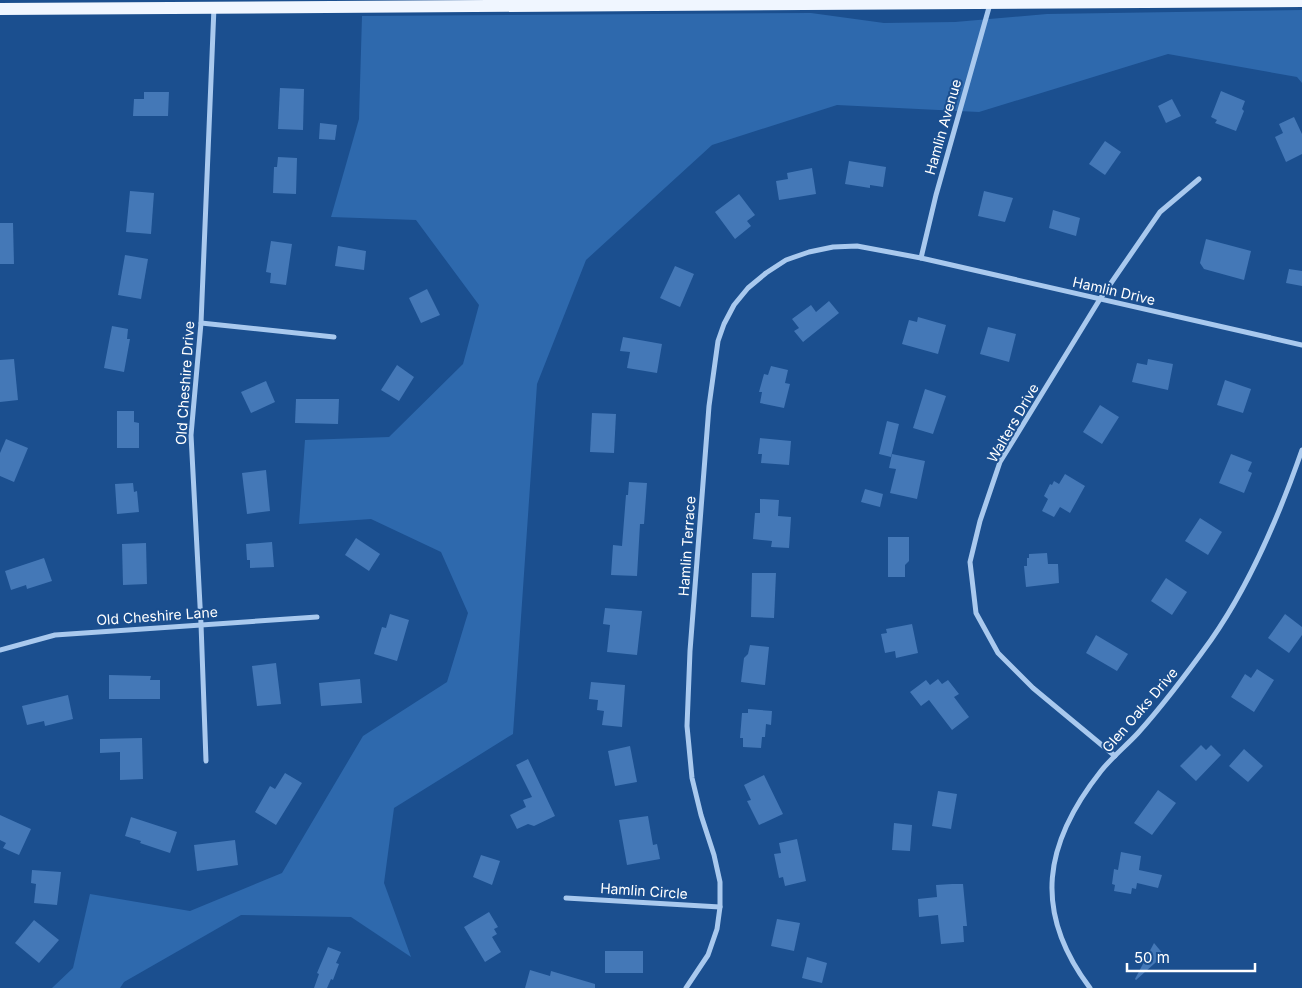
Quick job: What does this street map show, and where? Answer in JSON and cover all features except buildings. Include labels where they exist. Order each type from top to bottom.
[{"type":"main road","points":[[0,9],[1302,1]]},
{"type":"street","name":"Hamlin Avenue","points":[[921,258],[936,195],[990,4]]},
{"type":"street","name":"Old Cheshire Drive","points":[[206,761],[191,436],[201,323],[214,7]]},
{"type":"street","name":"Walters Drive","points":[[1115,756],[1033,688],[998,653],[976,613],[970,562],[980,521],[1000,462],[1100,299],[1160,212],[1200,179]]},
{"type":"street","name":"Hamlin Terrace","points":[[686,988],[708,955],[717,929],[720,907],[720,882],[692,778],[687,726],[690,651],[709,406],[718,341],[734,305],[748,288],[786,260],[809,252],[849,246],[921,258]]},
{"type":"street","name":"Hamlin Drive","points":[[921,258],[1302,345]]},
{"type":"street","points":[[201,323],[334,336]]},
{"type":"street","name":"Glen Oaks Drive","points":[[1090,988],[1078,973],[1066,949],[1054,913],[1051,882],[1054,860],[1060,839],[1087,790],[1180,682],[1217,630],[1260,554],[1286,496],[1302,450]]},
{"type":"street","name":"Old Cheshire Lane","points":[[0,650],[56,635],[317,617]]},
{"type":"street","name":"Hamlin Circle","points":[[566,898],[720,907]]},
{"type":"shaded area","points":[[1302,10],[1302,83],[1297,77],[1168,54],[979,112],[837,105],[712,145],[586,260],[537,384],[513,734],[394,808],[384,883],[411,957],[351,917],[241,915],[124,982],[120,988],[52,988],[73,968],[90,894],[190,911],[282,873],[363,736],[447,682],[468,613],[441,552],[371,519],[299,524],[305,440],[389,437],[463,364],[479,305],[416,220],[331,217],[359,119],[362,16],[811,13],[884,23],[955,22],[1047,14]]}]
